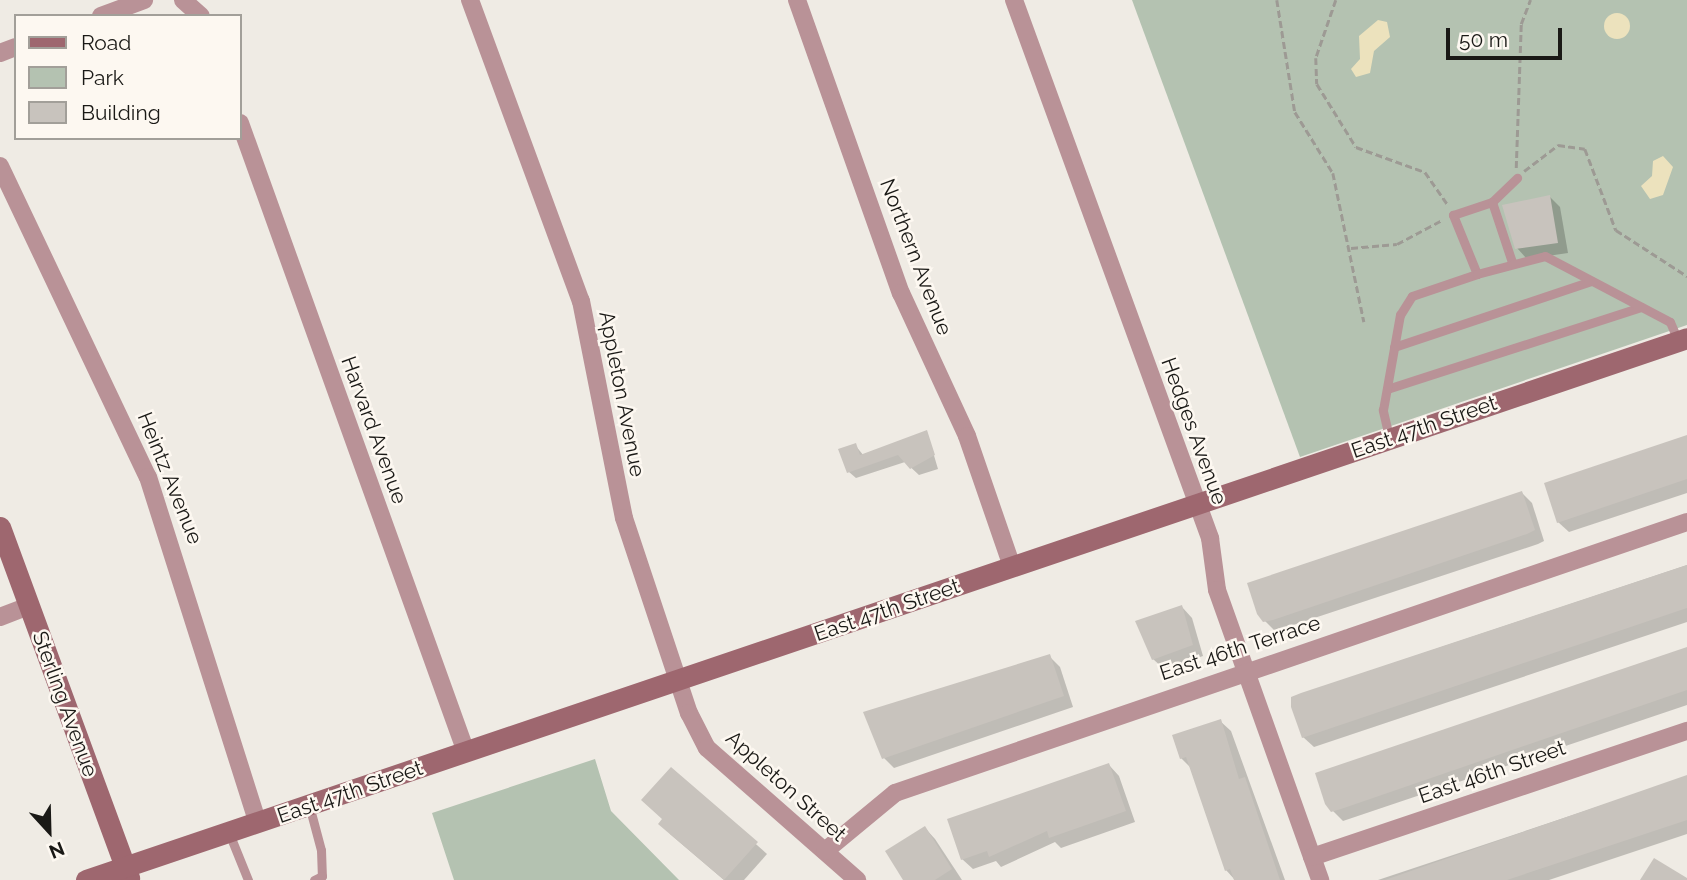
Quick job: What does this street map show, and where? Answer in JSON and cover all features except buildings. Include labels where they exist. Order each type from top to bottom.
[{"type":"main road","name":"East 47th Street","points":[[86,880],[128,873],[229,832],[1682,340]]},
{"type":"main road","name":"Sterling Avenue","points":[[0,527],[128,873]]},
{"type":"street","points":[[106,14],[144,0]]},
{"type":"street","name":"Appleton Avenue","points":[[470,0],[581,300],[624,518],[676,681]]},
{"type":"street","name":"Northern Avenue","points":[[797,0],[901,293],[967,436],[1012,567]]},
{"type":"street","name":"Hedges Avenue","points":[[1014,0],[1196,505],[1246,670],[1320,880]]},
{"type":"street","points":[[185,1],[199,14]]},
{"type":"street","name":"Harvard Avenue","points":[[242,129],[466,752]]},
{"type":"street","name":"Heintz Avenue","points":[[0,166],[148,477],[258,823]]},
{"type":"street","name":"East 46th Terrace","points":[[825,852],[895,793],[1246,670],[1687,522]]},
{"type":"street","points":[[0,617],[29,606]]},
{"type":"street","name":"Appleton Street","points":[[676,681],[707,748],[856,880]]},
{"type":"street","name":"East 46th Street","points":[[1311,857],[1687,731]]},
{"type":"lane","points":[[1477,274],[1452,215],[1492,202],[1517,178]]},
{"type":"lane","points":[[1492,202],[1512,262]]},
{"type":"lane","points":[[1389,439],[1387,390],[1394,347],[1412,296],[1512,262],[1545,256],[1670,322],[1682,340]]},
{"type":"lane","points":[[1394,347],[1591,281]]},
{"type":"lane","points":[[1387,390],[1641,307]]},
{"type":"lane","points":[[309,805],[321,850],[322,876],[314,880]]},
{"type":"lane","points":[[229,832],[247,878]]},
{"type":"path","points":[[1277,0],[1295,112],[1330,166],[1351,248],[1364,322]]},
{"type":"path","points":[[1336,0],[1316,58],[1317,84],[1356,148],[1425,172],[1452,215],[1398,244],[1351,248]]},
{"type":"path","points":[[1517,178],[1521,24],[1530,0]]},
{"type":"path","points":[[1517,178],[1558,145],[1585,149],[1616,229],[1687,276]]},
{"type":"green space","points":[[1132,0],[1687,0],[1687,325],[1300,457]]},
{"type":"green space","points":[[595,759],[611,811],[679,880],[454,880],[432,813]]},
{"type":"sand","points":[[1617,13],[1626,17],[1630,26],[1626,35],[1617,39],[1608,35],[1604,26],[1608,17]]},
{"type":"sand","points":[[1378,20],[1387,22],[1390,37],[1374,51],[1370,73],[1356,77],[1351,69],[1360,59],[1359,36]]},
{"type":"sand","points":[[1663,156],[1673,167],[1663,195],[1650,199],[1641,186],[1652,176],[1653,161]]}]
